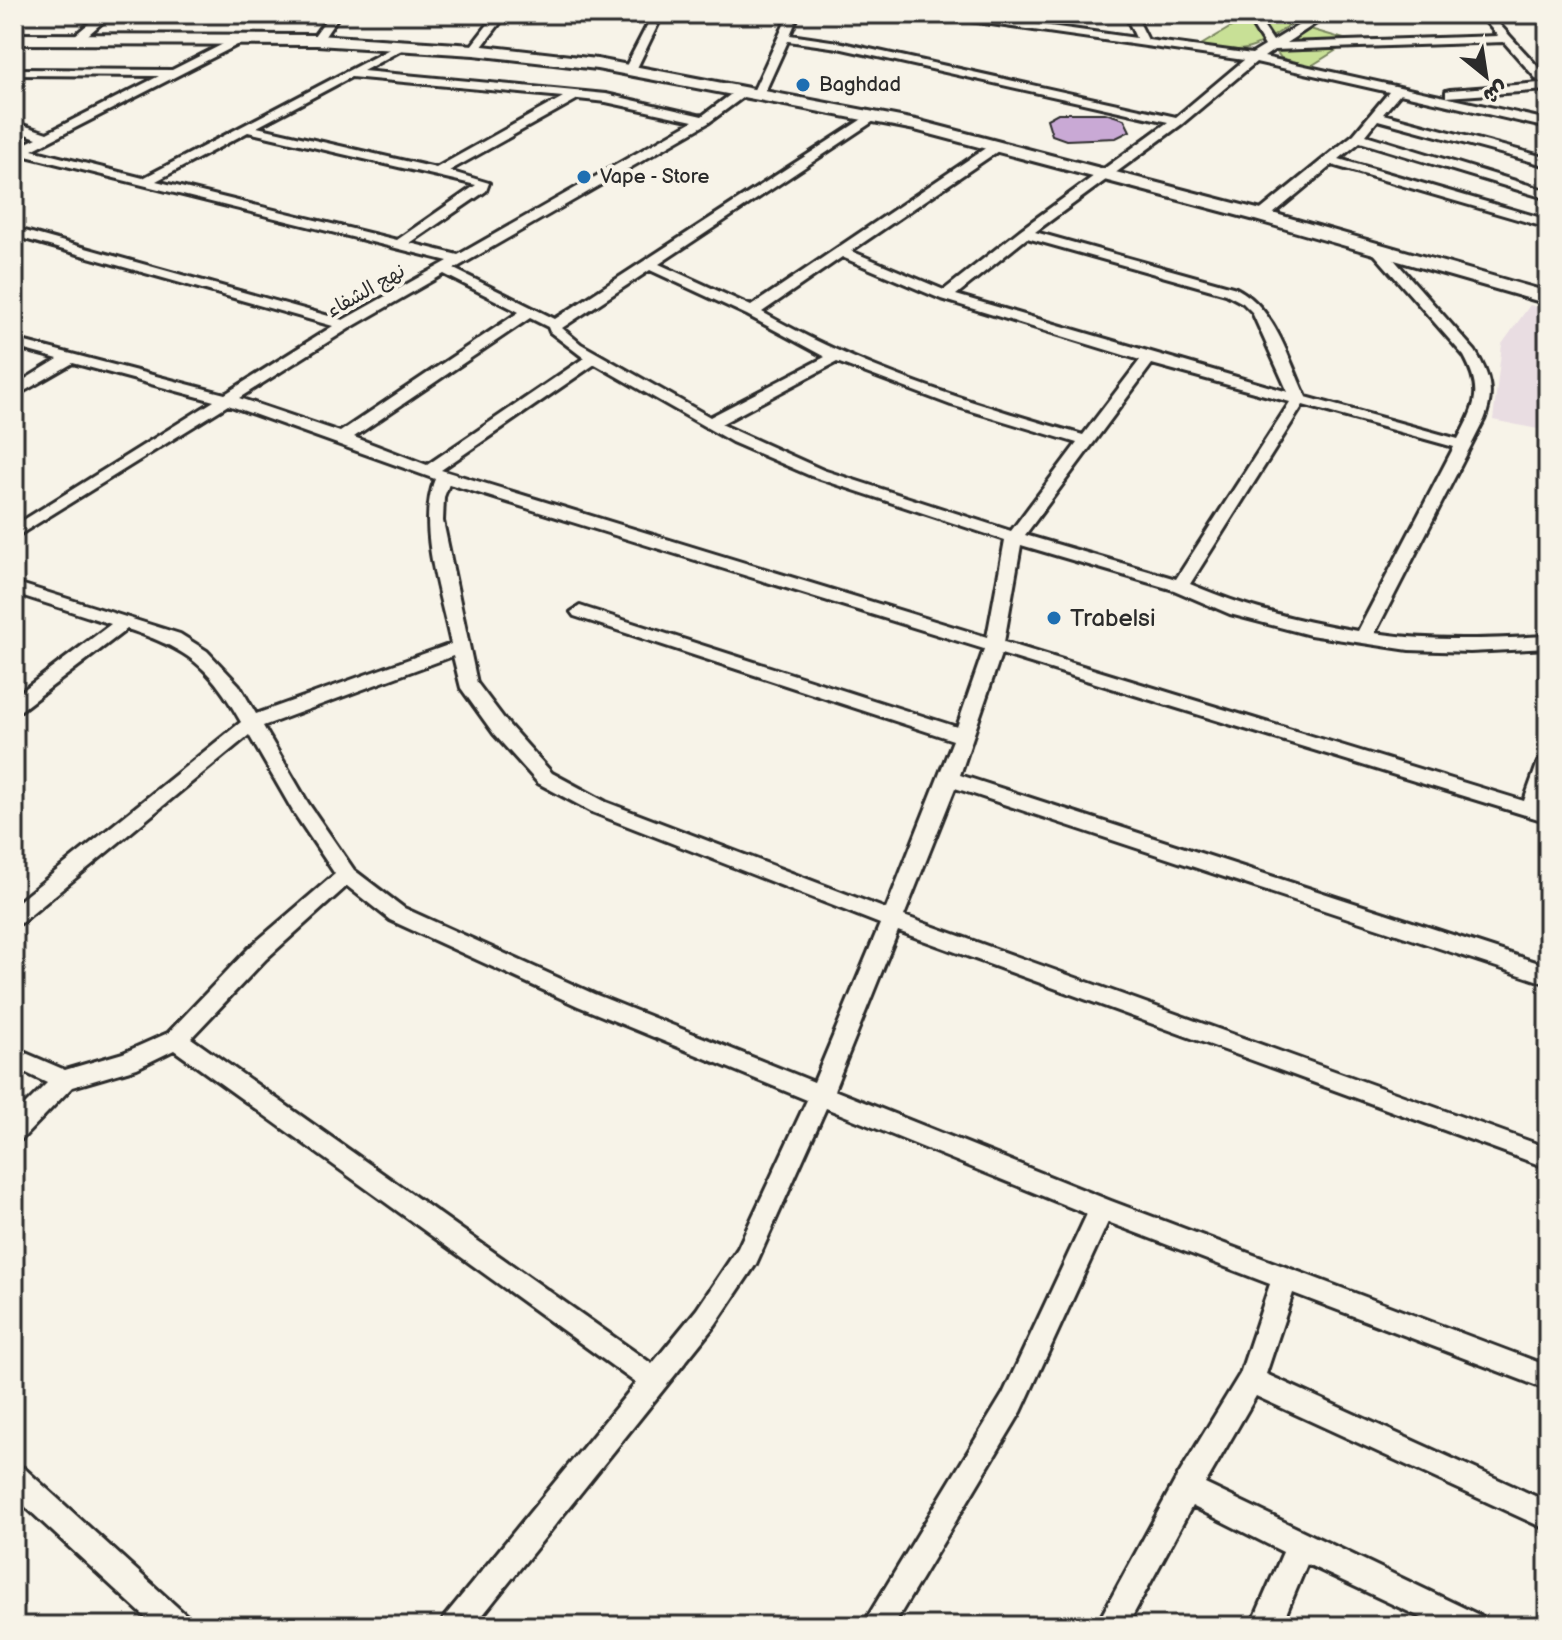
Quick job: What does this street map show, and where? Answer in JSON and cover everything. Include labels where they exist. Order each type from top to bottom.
[{"type":"street","points":[[78,38],[107,14]]},
{"type":"street","points":[[317,40],[335,14]]},
{"type":"street","points":[[474,50],[502,14]]},
{"type":"street","points":[[630,70],[658,14]]},
{"type":"street","points":[[750,93],[784,37],[794,14]]},
{"type":"street","points":[[942,14],[1254,58],[1430,95],[1548,124]]},
{"type":"street","points":[[1130,14],[1144,42]]},
{"type":"street","points":[[1250,14],[1271,47]]},
{"type":"street","points":[[946,296],[1025,233],[1178,121],[1254,58],[1325,14]]},
{"type":"street","points":[[1484,14],[1548,86]]},
{"type":"street","points":[[784,37],[838,45],[1178,121]]},
{"type":"street","points":[[14,39],[317,40],[474,50],[630,70],[874,117],[997,146],[1262,216],[1548,298]]},
{"type":"street","points":[[17,153],[241,39]]},
{"type":"street","points":[[1271,47],[1506,39]]},
{"type":"street","points":[[148,180],[403,45]]},
{"type":"street","points":[[14,72],[175,73]]},
{"type":"street","points":[[347,73],[606,98],[704,120]]},
{"type":"street","points":[[1430,95],[1548,86]]},
{"type":"street","points":[[1262,216],[1358,137],[1397,90]]},
{"type":"street","name":"نهج الشفاء","points":[[14,533],[345,325],[750,93]]},
{"type":"street","points":[[440,171],[573,97]]},
{"type":"street","points":[[1377,116],[1548,162]]},
{"type":"street","points":[[556,325],[874,117]]},
{"type":"street","points":[[14,126],[47,137]]},
{"type":"street","points":[[246,128],[483,183],[481,188],[400,244]]},
{"type":"street","points":[[1358,137],[1548,195]]},
{"type":"street","points":[[752,312],[997,146]]},
{"type":"street","points":[[17,153],[148,180],[461,260]]},
{"type":"street","points":[[1330,160],[1548,224]]},
{"type":"street","points":[[14,232],[345,325]]},
{"type":"street","points":[[1025,233],[1231,291],[1248,300],[1258,311],[1299,399]]},
{"type":"street","points":[[1364,637],[1486,398],[1482,372],[1470,354],[1377,249]]},
{"type":"street","points":[[842,252],[946,296],[1149,358],[1463,445]]},
{"type":"street","points":[[648,264],[752,312],[836,357],[905,387],[1086,441]]},
{"type":"street","points":[[444,269],[556,325],[561,337],[709,424],[817,473],[1014,538],[1180,586],[1236,610],[1310,629],[1409,644],[1548,642]]},
{"type":"street","points":[[342,438],[528,313]]},
{"type":"street","points":[[14,343],[226,399],[436,474],[1540,812],[1548,762]]},
{"type":"street","points":[[709,424],[836,357]]},
{"type":"street","points":[[436,474],[594,358]]},
{"type":"street","points":[[455,1626],[706,1317],[747,1256],[821,1094],[949,779],[995,644],[1014,538],[1149,358]]},
{"type":"street","points":[[14,392],[69,359]]},
{"type":"street","points":[[1180,586],[1299,399]]},
{"type":"street","points":[[436,474],[435,521],[468,684],[501,729],[545,778],[599,807],[892,920],[1548,1158]]},
{"type":"street","points":[[14,587],[174,638],[201,655],[232,689],[301,808],[347,875],[397,914],[586,1000],[1102,1209],[1548,1378]]},
{"type":"street","points":[[580,612],[963,736]]},
{"type":"street","points":[[14,706],[125,622]]},
{"type":"street","points":[[14,917],[252,723],[459,647]]},
{"type":"street","points":[[949,779],[1548,975]]},
{"type":"street","points":[[14,1132],[64,1080],[129,1061],[176,1039],[258,953],[347,875]]},
{"type":"street","points":[[176,1039],[653,1380]]},
{"type":"street","points":[[14,1057],[64,1080]]},
{"type":"street","points":[[877,1626],[1012,1403],[1102,1209]]},
{"type":"street","points":[[1111,1626],[1186,1489],[1251,1380],[1285,1278]]},
{"type":"street","points":[[1251,1380],[1548,1516]]},
{"type":"street","points":[[14,1478],[177,1626]]},
{"type":"street","points":[[1186,1489],[1471,1626]]},
{"type":"street","points":[[1266,1626],[1300,1546]]},
{"type":"shaded area","points":[[1530,305],[1548,311],[1548,431],[1493,420],[1502,344]]},
{"type":"green space","points":[[1253,14],[1292,24],[1249,48],[1230,50],[1201,45]]},
{"type":"green space","points":[[1310,29],[1351,41],[1311,66],[1281,58],[1276,51]]},
{"type":"building","points":[[1058,113],[1105,113],[1124,119],[1130,131],[1116,138],[1066,140],[1052,135],[1047,119]]},
{"type":"place","name":"Baghdad","points":[[803,85]]},
{"type":"place","name":"Vape - Store","points":[[584,177]]},
{"type":"place","name":"Trabelsi","points":[[1054,618]]}]
